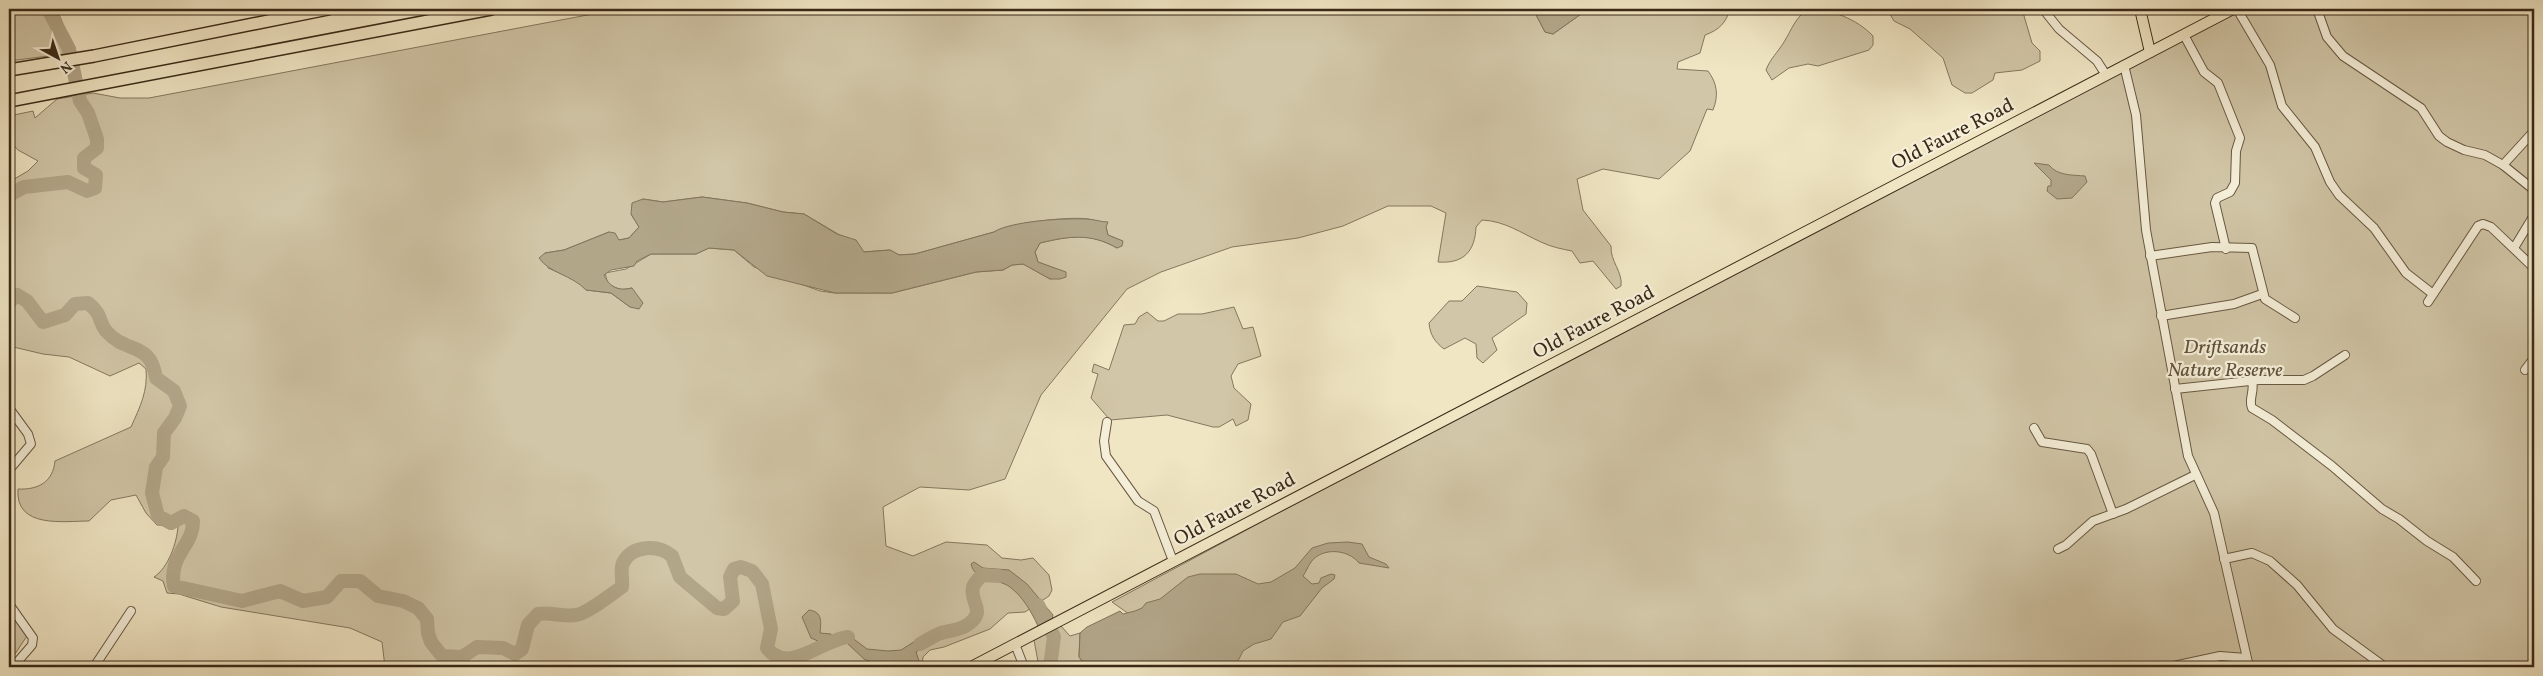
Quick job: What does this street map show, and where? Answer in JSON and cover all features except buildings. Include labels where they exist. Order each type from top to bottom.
[{"type":"highway","points":[[9,70],[94,56],[328,9]]},
{"type":"highway","points":[[9,100],[492,9]]},
{"type":"main road","points":[[2140,9],[2150,52]]},
{"type":"main road","name":"Old Faure Road","points":[[971,667],[2124,65],[2235,9]]},
{"type":"street","points":[[2043,9],[2060,29],[2097,60],[2106,75]]},
{"type":"street","points":[[2235,9],[2270,65],[2282,106],[2315,148],[2335,188],[2374,228],[2406,273],[2433,294]]},
{"type":"street","points":[[2317,9],[2327,36],[2343,56],[2421,108],[2439,136],[2447,142],[2503,165],[2534,190]]},
{"type":"street","points":[[2534,16],[2534,39]]},
{"type":"street","points":[[2184,34],[2204,72],[2218,83],[2240,138],[2236,151],[2236,183],[2230,192],[2217,198],[2216,203],[2226,249]]},
{"type":"street","points":[[2124,65],[2136,115],[2150,256],[2188,456],[2195,475],[2214,513],[2249,667]]},
{"type":"street","points":[[2503,165],[2534,132]]},
{"type":"street","points":[[2514,248],[2534,215]]},
{"type":"street","points":[[2428,302],[2478,226],[2483,224],[2490,227],[2534,268]]},
{"type":"street","points":[[2150,256],[2212,247],[2226,249],[2252,248],[2262,294],[2265,299],[2295,318]]},
{"type":"street","points":[[2161,316],[2234,304],[2262,294]]},
{"type":"street","points":[[2175,389],[2252,381],[2304,380],[2345,355]]},
{"type":"street","points":[[2525,370],[2534,358]]},
{"type":"street","points":[[2252,381],[2254,388],[2250,401],[2252,408],[2272,420],[2332,466],[2382,510],[2399,519],[2426,541],[2453,557],[2476,581]]},
{"type":"street","points":[[9,408],[28,434],[31,444],[28,450],[9,470]]},
{"type":"street","points":[[1107,422],[1104,441],[1106,456],[1138,500],[1154,512],[1173,562]]},
{"type":"street","points":[[2034,428],[2042,442],[2087,449],[2091,454],[2113,514]]},
{"type":"street","points":[[2058,550],[2076,538],[2086,525],[2195,475]]},
{"type":"street","points":[[2224,559],[2252,553],[2270,561],[2297,585],[2333,629],[2385,667]]},
{"type":"street","points":[[9,604],[32,632],[33,638],[32,645],[14,667]]},
{"type":"street","points":[[94,667],[132,611]]},
{"type":"street","points":[[1015,644],[1024,667]]},
{"type":"street","points":[[2169,667],[2220,656],[2234,659],[2246,658]]},
{"type":"green space","points":[[9,9],[56,9],[64,31],[64,54],[9,61]]},
{"type":"green space","points":[[619,9],[1533,9],[1545,32],[1553,34],[1588,9],[1730,9],[1721,25],[1705,35],[1700,53],[1678,62],[1677,69],[1708,71],[1716,89],[1713,110],[1707,109],[1690,151],[1659,179],[1603,169],[1577,179],[1583,210],[1611,246],[1612,257],[1621,281],[1621,286],[1616,289],[1593,261],[1580,263],[1572,251],[1556,248],[1513,228],[1490,221],[1482,220],[1476,227],[1473,243],[1461,258],[1455,261],[1438,262],[1446,213],[1431,206],[1388,206],[1343,226],[1298,238],[1232,247],[1161,272],[1127,289],[1041,395],[1005,479],[969,490],[920,487],[883,507],[886,546],[913,556],[946,542],[987,545],[1002,558],[1021,560],[1033,558],[1049,575],[1052,590],[1049,596],[1025,612],[1008,613],[990,629],[944,647],[930,650],[923,657],[922,667],[385,667],[382,642],[350,628],[221,607],[179,594],[167,593],[163,581],[154,577],[164,568],[171,554],[178,526],[157,525],[146,513],[136,495],[111,500],[89,521],[43,520],[33,517],[24,511],[19,502],[18,489],[38,486],[48,479],[54,468],[55,461],[131,427],[145,392],[146,369],[139,363],[110,376],[69,357],[43,354],[9,346],[9,314],[14,309],[11,301],[9,302],[9,182],[28,171],[38,161],[18,150],[9,140],[9,116],[33,111],[35,118],[57,99],[93,93],[120,98],[149,98]],"holes":[[[702,197],[747,203],[783,212],[804,214],[860,247],[863,252],[890,250],[899,255],[915,254],[1012,226],[1068,218],[1088,219],[1100,223],[1106,227],[1108,235],[1122,241],[1117,248],[1097,239],[1079,237],[1040,243],[1035,252],[1038,262],[1066,273],[1050,279],[1024,264],[1012,265],[1003,270],[976,272],[892,293],[835,293],[820,291],[754,267],[734,250],[709,248],[696,254],[651,254],[626,269],[605,273],[608,284],[621,290],[632,288],[630,307],[611,293],[586,290],[578,281],[548,268],[545,253],[564,250],[609,232],[619,240],[629,238],[639,227],[631,214],[643,199],[663,202]]]},
{"type":"green space","points":[[1808,9],[1834,13],[1851,20],[1873,36],[1873,45],[1869,50],[1818,66],[1808,64],[1789,68],[1772,80],[1766,70],[1768,66],[1797,20]]},
{"type":"green space","points":[[1887,9],[2022,9],[2032,43],[2040,51],[2040,61],[2022,70],[1995,73],[1993,80],[1972,93],[1965,93],[1952,85],[1943,58],[1910,29],[1894,21]]},
{"type":"green space","name":"Driftsands Nature Reserve","points":[[2232,9],[2534,9],[2534,667],[1204,667],[1112,602],[1622,329]]},
{"type":"green space","points":[[1477,286],[1517,292],[1527,303],[1526,314],[1492,338],[1497,350],[1483,363],[1477,358],[1476,344],[1465,338],[1444,349],[1434,338],[1430,331],[1429,323],[1449,301],[1462,301]]},
{"type":"green space","points":[[1234,307],[1243,329],[1253,327],[1261,356],[1238,364],[1231,376],[1234,388],[1251,404],[1248,420],[1236,426],[1233,419],[1219,427],[1213,427],[1167,415],[1110,420],[1091,398],[1098,374],[1092,372],[1094,364],[1109,370],[1124,325],[1135,324],[1139,317],[1147,312],[1158,321],[1164,321],[1178,314],[1202,314]]},
{"type":"green space","points":[[9,616],[16,621],[27,636],[9,663]]},
{"type":"green space","points":[[1061,626],[1070,636],[1080,633],[1079,657],[1087,667],[1039,667],[1034,640]]},
{"type":"shaded area","points":[[1533,9],[1588,9],[1553,34],[1545,32]]},
{"type":"shaded area","points":[[2034,163],[2049,165],[2052,169],[2061,173],[2085,176],[2087,182],[2072,198],[2057,199],[2047,191],[2048,186],[2051,186],[2051,180]]},
{"type":"shaded area","points":[[702,197],[804,214],[837,234],[856,240],[864,252],[890,250],[899,255],[915,254],[1013,225],[1065,219],[1089,219],[1108,222],[1106,227],[1108,235],[1123,241],[1122,246],[1117,248],[1098,240],[1080,237],[1040,243],[1035,252],[1038,262],[1066,272],[1066,277],[1060,279],[1050,279],[1023,264],[1012,265],[1003,270],[976,272],[892,293],[835,293],[767,276],[734,250],[709,248],[696,254],[651,254],[637,261],[634,266],[611,270],[604,275],[615,288],[632,288],[643,303],[639,309],[630,307],[611,293],[586,290],[543,263],[539,258],[545,253],[564,250],[609,232],[615,233],[619,240],[629,238],[639,227],[631,214],[632,203],[643,199],[663,202]]},
{"type":"shaded area","points":[[1348,542],[1362,544],[1369,557],[1386,564],[1389,568],[1359,563],[1354,558],[1342,553],[1328,552],[1316,557],[1303,576],[1312,584],[1319,583],[1321,578],[1331,574],[1335,575],[1334,579],[1322,588],[1300,616],[1283,622],[1271,639],[1254,644],[1243,651],[1235,667],[1087,667],[1079,657],[1080,633],[1087,627],[1120,611],[1123,614],[1142,608],[1146,603],[1160,599],[1188,577],[1200,574],[1236,574],[1258,584],[1271,582],[1295,568],[1312,548],[1328,543]]},
{"type":"shaded area","points":[[974,562],[983,568],[1009,570],[1027,584],[1053,615],[1052,619],[1038,626],[1026,605],[1015,591],[1005,584],[977,574],[971,564]]},
{"type":"shaded area","points":[[809,610],[819,615],[821,621],[820,633],[831,634],[833,638],[842,633],[847,634],[867,649],[901,650],[928,633],[934,635],[936,640],[916,652],[921,667],[894,667],[884,662],[874,663],[864,659],[847,643],[820,642],[811,638],[802,617]]},
{"type":"waterway","points":[[9,195],[24,187],[68,182],[87,191],[95,188],[96,175],[84,168],[84,158],[97,148],[97,139],[88,113],[80,101],[69,49],[48,9]]},
{"type":"waterway","points":[[9,302],[17,295],[27,301],[43,322],[65,315],[75,304],[88,303],[98,314],[106,331],[114,338],[137,349],[149,358],[156,378],[174,391],[180,406],[175,418],[164,433],[163,457],[156,467],[152,493],[158,516],[171,523],[184,516],[193,521],[190,537],[175,566],[173,575],[174,586],[242,601],[280,591],[303,601],[327,597],[341,581],[360,581],[378,596],[403,601],[418,608],[427,619],[431,642],[442,656],[462,657],[477,647],[503,648],[515,654],[522,649],[528,625],[538,614],[571,615],[586,611],[622,587],[622,565],[627,557],[639,550],[653,548],[672,556],[680,577],[717,608],[724,609],[733,601],[730,577],[734,569],[741,567],[752,571],[762,584],[771,629],[767,648],[775,656],[795,657],[838,639],[848,637]]},
{"type":"waterway","points":[[920,644],[941,633],[964,627],[973,620],[977,611],[972,593],[974,584],[982,575],[999,576]]},
{"type":"waterway","points":[[1038,605],[1054,637],[1050,667]]}]
